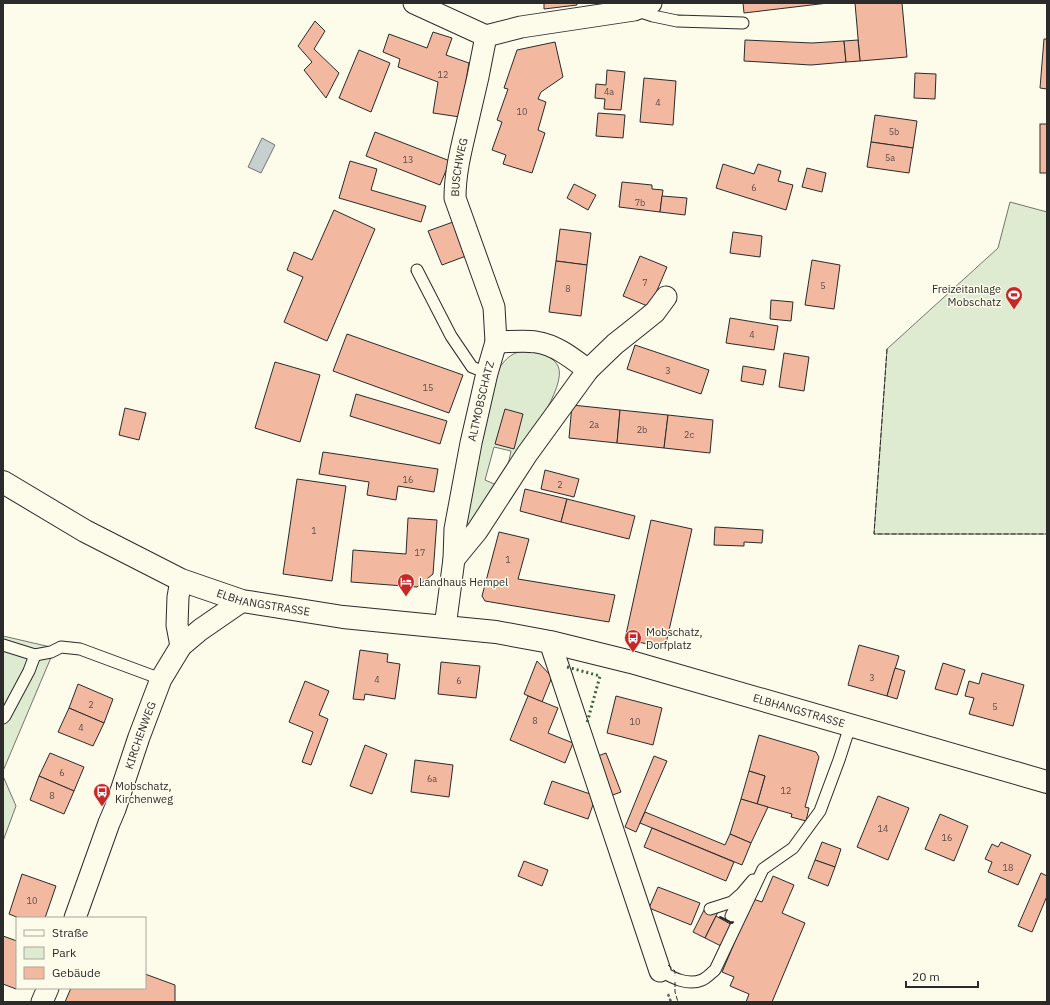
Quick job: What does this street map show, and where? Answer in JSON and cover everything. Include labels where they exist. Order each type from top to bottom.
[{"type":"street","points":[[414,3],[486,36],[521,27],[642,6]]},
{"type":"street","name":"BUSCHWEG","points":[[486,36],[479,75],[459,161],[455,183],[455,198],[494,307],[496,342]]},
{"type":"street","points":[[454,560],[477,531],[527,454],[588,370],[615,344],[655,312],[666,297]]},
{"type":"street","points":[[496,342],[536,342],[567,354],[588,370]]},
{"type":"street","name":"ALTMOBSCHATZ","points":[[445,627],[454,560],[455,529],[487,373],[496,342]]},
{"type":"street","name":"ELBHANGSTRASSE","points":[[3,482],[85,531],[181,580],[242,601],[343,617],[496,632],[550,642],[631,662],[1047,782]]},
{"type":"street","points":[[181,580],[178,597],[177,625],[181,646]]},
{"type":"street","name":"KIRCHENWEG","points":[[75,917],[161,679],[181,646],[200,630],[242,601]]},
{"type":"street","points":[[550,642],[660,971]]},
{"type":"street","points":[[42,1002],[48,989]]},
{"type":"lane","points":[[642,6],[653,16],[677,21],[743,23]]},
{"type":"lane","points":[[417,270],[451,336],[472,367],[487,373]]},
{"type":"lane","points":[[3,645],[35,655],[51,652],[61,647],[80,649],[161,679]]},
{"type":"lane","points":[[3,718],[29,671],[35,655]]},
{"type":"lane","points":[[710,909],[732,902],[763,869],[793,848],[820,811],[850,726]]},
{"type":"lane","points":[[660,971],[675,980],[690,982],[702,980],[715,970],[763,869]]},
{"type":"lane","points":[[731,916],[742,893]]},
{"type":"green space","points":[[1010,202],[1047,212],[1047,534],[874,534],[887,349],[998,248]]},
{"type":"green space","points":[[535,351],[551,358],[558,366],[559,375],[557,387],[543,416],[511,466],[508,465],[511,451],[494,447],[485,480],[499,486],[466,530],[467,516],[494,377],[510,356],[519,352]]},
{"type":"green space","points":[[3,636],[55,648],[3,771]]},
{"type":"green space","points":[[3,776],[16,806],[3,841]]},
{"type":"shaded area","points":[[262,138],[275,145],[261,173],[248,167]]},
{"type":"building","points":[[544,3],[577,3],[577,5],[544,9]]},
{"type":"building","points":[[743,3],[828,3],[744,13]]},
{"type":"building","points":[[855,3],[902,3],[907,57],[860,61]]},
{"type":"building","points":[[315,21],[325,31],[314,49],[339,73],[326,98],[304,70],[312,62],[298,46]]},
{"type":"building","points":[[433,32],[452,38],[446,55],[469,63],[460,117],[433,113],[438,82],[398,67],[400,59],[383,52],[389,34],[427,48]]},
{"type":"building","points":[[1044,39],[1047,39],[1047,89],[1040,88]]},
{"type":"building","points":[[745,40],[812,43],[844,41],[846,62],[811,65],[744,61]]},
{"type":"building","points":[[858,40],[860,61],[846,62],[844,41]]},
{"type":"building","points":[[555,42],[563,77],[541,92],[538,99],[546,102],[538,130],[545,133],[532,173],[503,164],[506,155],[492,150],[502,122],[497,120],[508,89],[504,88],[517,50]]},
{"type":"building","points":[[359,50],[390,63],[371,112],[339,98]]},
{"type":"building","points":[[607,70],[625,72],[621,110],[604,109],[605,99],[595,98],[596,84],[606,85]]},
{"type":"building","points":[[915,73],[936,74],[935,99],[914,98]]},
{"type":"building","points":[[644,78],[676,81],[673,125],[640,122]]},
{"type":"building","points":[[598,113],[625,115],[623,138],[596,136]]},
{"type":"building","points":[[875,115],[917,121],[913,148],[871,142]]},
{"type":"building","points":[[1040,124],[1047,124],[1047,173],[1040,173]]},
{"type":"building","points":[[375,132],[450,161],[440,185],[366,156]]},
{"type":"building","points":[[871,142],[913,148],[909,173],[867,167]]},
{"type":"building","points":[[350,161],[377,169],[371,190],[426,206],[421,222],[339,198]]},
{"type":"building","points":[[723,164],[754,174],[758,164],[781,171],[778,181],[793,185],[786,210],[716,188]]},
{"type":"building","points":[[807,168],[826,173],[822,192],[802,187]]},
{"type":"building","points":[[622,182],[652,185],[652,189],[663,190],[660,212],[619,207]]},
{"type":"building","points":[[574,184],[596,195],[588,210],[567,198]]},
{"type":"building","points":[[662,196],[687,198],[685,215],[660,212]]},
{"type":"building","points":[[334,210],[375,229],[327,341],[284,322],[303,277],[287,270],[294,252],[312,260]]},
{"type":"building","points":[[453,222],[466,256],[442,265],[428,231]]},
{"type":"building","points":[[560,229],[591,233],[587,265],[556,261]]},
{"type":"building","points":[[733,232],[762,236],[760,257],[730,253]]},
{"type":"building","points":[[640,256],[667,267],[650,307],[623,296]]},
{"type":"building","points":[[812,260],[840,265],[834,309],[805,305]]},
{"type":"building","points":[[556,261],[587,265],[581,316],[549,312]]},
{"type":"building","points":[[771,300],[793,302],[791,321],[770,319]]},
{"type":"building","points":[[730,318],[778,326],[774,350],[726,343]]},
{"type":"building","points":[[347,334],[463,375],[449,413],[333,371]]},
{"type":"building","points":[[635,345],[709,370],[701,394],[627,369]]},
{"type":"building","points":[[784,353],[809,357],[804,391],[779,387]]},
{"type":"building","points":[[275,362],[320,375],[300,442],[255,428]]},
{"type":"building","points":[[743,366],[766,370],[763,385],[741,381]]},
{"type":"building","points":[[356,394],[447,421],[440,444],[350,416]]},
{"type":"building","points":[[572,405],[620,410],[617,443],[569,438]]},
{"type":"building","points":[[125,408],[146,413],[139,440],[119,435]]},
{"type":"building","points":[[505,409],[523,414],[514,449],[495,444]]},
{"type":"building","points":[[620,410],[668,415],[664,448],[617,443]]},
{"type":"building","points":[[668,415],[713,420],[710,453],[664,448]]},
{"type":"building","points":[[323,452],[438,469],[434,492],[398,486],[396,500],[367,495],[369,482],[319,474]]},
{"type":"building","points":[[545,470],[579,479],[574,497],[541,489]]},
{"type":"building","points":[[297,479],[346,486],[332,581],[283,574]]},
{"type":"building","points":[[525,489],[567,499],[561,522],[520,511]]},
{"type":"building","points":[[567,499],[635,516],[629,539],[561,522]]},
{"type":"building","points":[[408,518],[437,520],[433,574],[417,587],[351,582],[353,550],[406,554]]},
{"type":"building","points":[[651,520],[692,529],[665,648],[625,639]]},
{"type":"building","points":[[715,527],[763,530],[762,543],[744,542],[744,546],[714,545]]},
{"type":"building","points":[[499,532],[529,539],[518,579],[615,595],[609,622],[485,601],[482,596]]},
{"type":"building","points":[[859,645],[899,656],[887,696],[848,685]]},
{"type":"building","points":[[360,650],[388,654],[387,662],[400,664],[395,699],[365,694],[364,700],[353,699]]},
{"type":"building","points":[[537,661],[552,677],[542,702],[524,694]]},
{"type":"building","points":[[441,662],[480,666],[476,698],[438,694]]},
{"type":"building","points":[[943,663],[965,670],[957,695],[935,689]]},
{"type":"building","points":[[895,668],[905,671],[897,699],[887,696]]},
{"type":"building","points":[[982,673],[1024,685],[1013,726],[969,714],[974,698],[965,696],[969,681],[979,684]]},
{"type":"building","points":[[305,681],[329,691],[319,715],[328,719],[311,765],[302,762],[313,732],[289,722]]},
{"type":"building","points":[[78,684],[113,699],[104,723],[69,708]]},
{"type":"building","points":[[528,696],[558,708],[548,733],[573,743],[565,763],[510,740]]},
{"type":"building","points":[[616,696],[662,708],[653,745],[607,733]]},
{"type":"building","points":[[69,708],[104,723],[93,746],[58,732]]},
{"type":"building","points":[[759,735],[816,752],[819,757],[805,807],[809,808],[806,821],[791,817],[792,814],[757,804],[765,776],[749,771]]},
{"type":"building","points":[[365,745],[387,754],[372,794],[350,786]]},
{"type":"building","points":[[50,753],[84,767],[74,791],[39,776]]},
{"type":"building","points":[[606,753],[621,792],[610,796],[595,757]]},
{"type":"building","points":[[654,756],[667,761],[636,832],[625,827]]},
{"type":"building","points":[[415,760],[453,765],[449,797],[411,792]]},
{"type":"building","points":[[749,771],[765,776],[757,804],[741,799]]},
{"type":"building","points":[[39,776],[74,791],[64,814],[30,800]]},
{"type":"building","points":[[552,781],[596,796],[588,819],[544,804]]},
{"type":"building","points":[[878,796],[909,808],[888,860],[857,847]]},
{"type":"building","points":[[741,799],[768,807],[751,843],[730,834]]},
{"type":"building","points":[[645,812],[725,845],[730,834],[751,843],[742,865],[640,823]]},
{"type":"building","points":[[940,814],[968,826],[954,861],[925,849]]},
{"type":"building","points":[[652,828],[734,862],[726,881],[644,847]]},
{"type":"building","points":[[822,842],[841,849],[835,867],[815,860]]},
{"type":"building","points":[[1001,842],[1031,855],[1018,885],[988,872],[992,862],[985,859],[992,844],[998,847]]},
{"type":"building","points":[[815,860],[835,867],[828,886],[808,878]]},
{"type":"building","points":[[524,861],[548,870],[542,886],[518,876]]},
{"type":"building","points":[[1041,873],[1047,876],[1047,896],[1032,932],[1018,926]]},
{"type":"building","points":[[22,874],[56,886],[45,917],[16,917],[9,914]]},
{"type":"building","points":[[773,876],[794,885],[782,913],[805,923],[772,1002],[746,1002],[749,994],[730,986],[734,977],[722,972],[753,899],[762,902]]},
{"type":"building","points":[[658,887],[700,903],[691,925],[649,908]]},
{"type":"building","points":[[706,906],[718,912],[705,938],[693,932]]},
{"type":"building","points":[[716,916],[732,925],[721,946],[705,938]]},
{"type":"building","points":[[3,936],[16,941],[16,989],[3,984]]},
{"type":"building","points":[[146,974],[175,985],[175,1002],[65,1002],[71,989],[146,989]]},
{"type":"hedge","points":[[567,667],[600,676],[587,723]]},
{"type":"fence","points":[[887,349],[874,534],[1047,534]]},
{"type":"fence","points":[[668,965],[675,971],[675,976]]},
{"type":"fence","points":[[675,982],[675,992],[678,1002]]},
{"type":"wall","points":[[720,917],[732,923],[733,922]]},
{"type":"place","name":"Freizeitanlage Mobschatz","points":[[1014,310]]},
{"type":"place","name":"Landhaus Hempel","points":[[406,597]]},
{"type":"place","name":"Mobschatz, Dorfplatz","points":[[633,653]]},
{"type":"place","name":"Mobschatz, Kirchenweg","points":[[102,807]]}]
